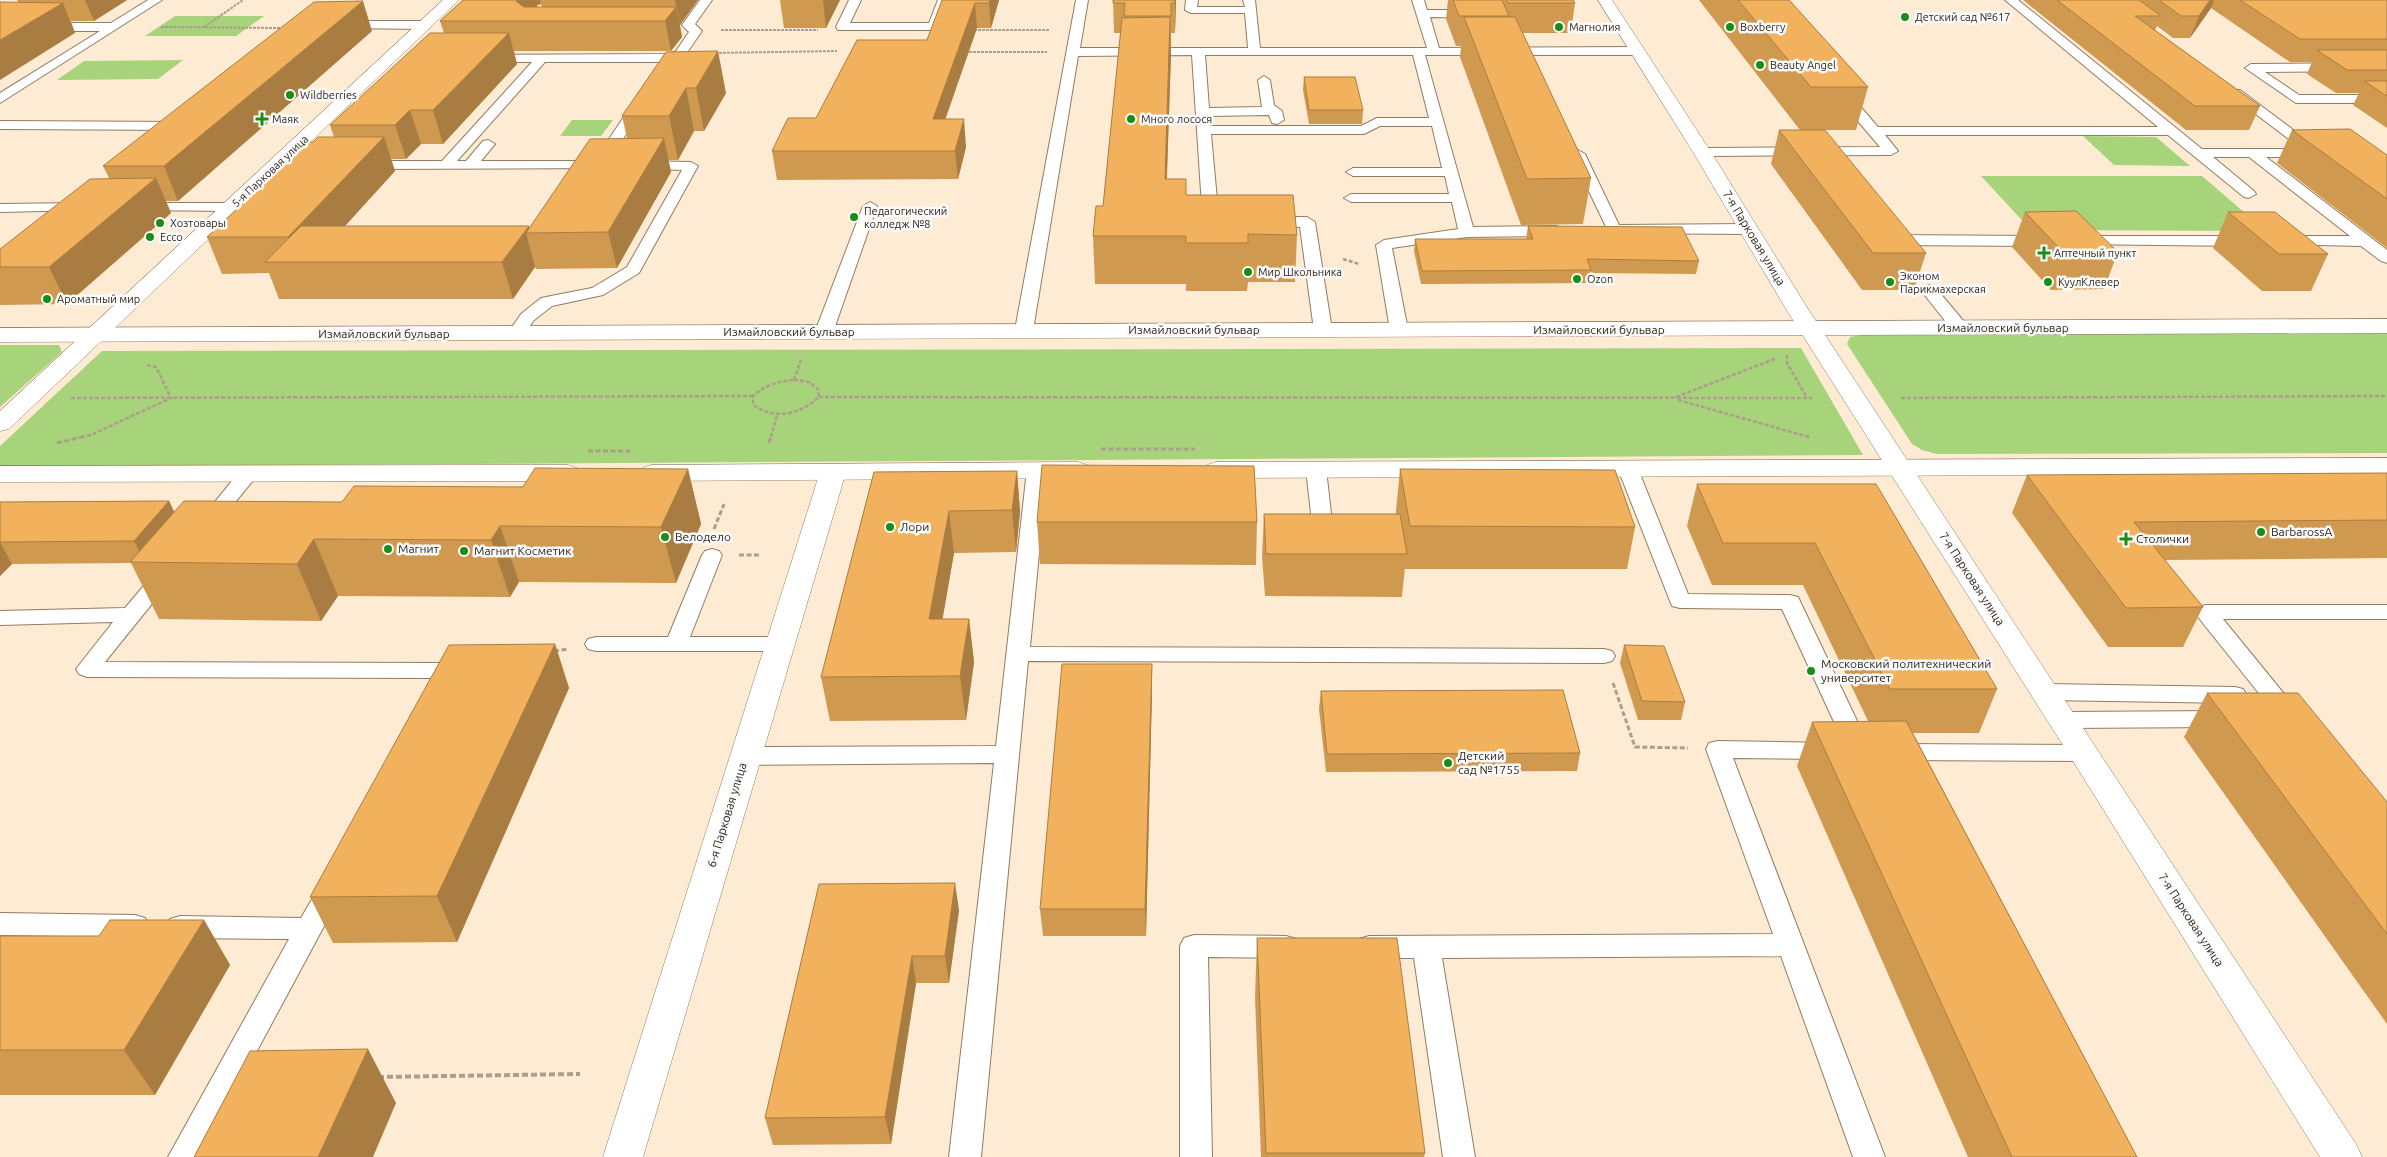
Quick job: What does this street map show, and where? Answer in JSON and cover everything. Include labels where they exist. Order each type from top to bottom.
[{"type":"street","name":"7-я Парковая улица","points":[[1605,0],[1702,152],[1810,329],[2342,1157]]},
{"type":"street","name":"5-я Парковая улица","points":[[0,424],[231,207],[286,165],[390,58],[425,25],[451,6]]},
{"type":"street","name":"Измайловский бульвар","points":[[0,335],[2387,326]]},
{"type":"street","points":[[1196,470],[2387,466]]},
{"type":"street","points":[[630,473],[1097,470]]},
{"type":"street","name":"6-я Парковая улица","points":[[623,1157],[832,472]]},
{"type":"street","points":[[0,474],[590,473]]},
{"type":"lane","points":[[0,99],[156,0]]},
{"type":"lane","points":[[696,31],[688,25],[706,0]]},
{"type":"lane","points":[[855,0],[842,27],[934,28],[944,0]]},
{"type":"lane","points":[[1024,330],[1082,0]]},
{"type":"lane","points":[[1192,0],[1191,10],[1250,5],[1254,52]]},
{"type":"lane","points":[[1418,0],[1434,51]]},
{"type":"lane","points":[[1423,13],[1483,14],[1496,8],[1492,0]]},
{"type":"lane","points":[[2011,0],[2249,194]]},
{"type":"lane","points":[[2,19],[114,27]]},
{"type":"lane","points":[[305,28],[310,25],[425,25]]},
{"type":"lane","points":[[676,31],[696,31]]},
{"type":"lane","points":[[475,58],[672,58],[680,54],[696,31]]},
{"type":"lane","points":[[1074,52],[1254,52],[1418,60],[1434,51],[1638,51]]},
{"type":"lane","points":[[1531,51],[1539,69]]},
{"type":"lane","points":[[1198,52],[1210,222],[1229,222]]},
{"type":"lane","points":[[390,58],[408,58]]},
{"type":"lane","points":[[445,166],[542,58]]},
{"type":"lane","points":[[598,165],[672,58]]},
{"type":"lane","points":[[1418,60],[1438,122],[1467,232]]},
{"type":"lane","points":[[2387,67],[2251,68],[2296,99],[2387,99]]},
{"type":"lane","points":[[1264,80],[1268,107],[1275,111]]},
{"type":"lane","points":[[1702,152],[1891,152],[1830,80]]},
{"type":"lane","points":[[2199,153],[2322,153],[2222,83]]},
{"type":"lane","points":[[1202,112],[1275,111]]},
{"type":"lane","points":[[1275,111],[1278,130]]},
{"type":"lane","points":[[0,125],[187,122],[169,138]]},
{"type":"lane","points":[[1204,130],[1364,130],[1377,122],[1438,122]]},
{"type":"lane","points":[[1874,131],[2172,131]]},
{"type":"lane","points":[[1572,141],[1614,230]]},
{"type":"lane","points":[[469,166],[488,144]]},
{"type":"lane","points":[[1823,152],[1834,166]]},
{"type":"lane","points":[[2252,153],[2387,258]]},
{"type":"lane","points":[[350,165],[691,166],[633,270],[597,292],[547,302],[527,318],[517,333]]},
{"type":"lane","points":[[1353,172],[1451,172]]},
{"type":"lane","points":[[1351,198],[1458,198]]},
{"type":"lane","points":[[0,208],[94,205],[74,220]]},
{"type":"lane","points":[[824,332],[870,206]]},
{"type":"lane","points":[[126,207],[231,207]]},
{"type":"lane","points":[[1249,222],[1307,222],[1323,330]]},
{"type":"lane","points":[[1879,226],[1902,255]]},
{"type":"lane","points":[[1594,230],[1748,229]]},
{"type":"lane","points":[[1399,330],[1384,245],[1467,232],[1575,231]]},
{"type":"lane","points":[[1891,240],[2363,241]]},
{"type":"lane","points":[[1929,290],[1960,328]]},
{"type":"lane","points":[[1316,469],[1324,540]]},
{"type":"lane","points":[[1628,469],[1680,600],[1790,602],[1860,752]]},
{"type":"lane","points":[[965,1157],[1037,470]]},
{"type":"lane","points":[[248,474],[86,669],[451,671],[437,696]]},
{"type":"lane","points":[[676,644],[712,555]]},
{"type":"lane","points":[[2045,692],[2273,695],[2206,612],[2387,612]]},
{"type":"lane","points":[[0,618],[131,616]]},
{"type":"lane","points":[[596,644],[779,644]]},
{"type":"lane","points":[[1019,654],[1604,656]]},
{"type":"lane","points":[[2063,720],[2245,718]]},
{"type":"lane","points":[[1869,1157],[1718,749],[2084,753]]},
{"type":"lane","points":[[745,756],[1008,754]]},
{"type":"lane","points":[[184,1157],[342,869]]},
{"type":"lane","points":[[0,924],[309,929]]},
{"type":"lane","points":[[1339,947],[1791,945]]},
{"type":"lane","points":[[1196,1157],[1194,946],[1310,947]]},
{"type":"lane","points":[[1426,947],[1459,1157]]},
{"type":"path","points":[[204,28],[243,0]]},
{"type":"path","points":[[114,27],[305,28]]},
{"type":"path","points":[[728,30],[758,30]]},
{"type":"path","points":[[1311,250],[1390,274]]},
{"type":"path","points":[[1673,399],[1786,354],[1787,363],[1807,398]]},
{"type":"path","points":[[794,380],[802,357]]},
{"type":"path","points":[[138,363],[156,367],[171,398]]},
{"type":"path","points":[[819,397],[818,389],[809,382],[794,380],[777,381],[762,387],[753,396],[752,404],[761,412],[777,415],[795,413],[811,406],[819,397],[1812,398]]},
{"type":"path","points":[[68,398],[753,396]]},
{"type":"path","points":[[1901,398],[2387,396]]},
{"type":"path","points":[[55,443],[92,435],[171,398]]},
{"type":"path","points":[[1673,399],[1813,438]]},
{"type":"path","points":[[767,450],[777,415]]},
{"type":"path","points":[[547,653],[596,644]]},
{"type":"path","points":[[1604,656],[1634,747],[1718,749]]},
{"type":"path","points":[[374,1077],[580,1074]]},
{"type":"green space","points":[[175,16],[264,16],[236,36],[145,36]]},
{"type":"green space","points":[[183,60],[158,79],[57,80],[84,61]]},
{"type":"green space","points":[[572,120],[613,120],[601,136],[560,136]]},
{"type":"green space","points":[[2083,136],[2156,137],[2190,166],[2114,165]]},
{"type":"green space","points":[[1981,176],[2202,176],[2266,231],[2031,230]]},
{"type":"green space","points":[[2387,332],[2387,453],[1937,454],[1922,450],[1912,444],[1847,344],[1850,337],[1867,334]]},
{"type":"green space","points":[[0,345],[59,345],[62,352],[0,407]]},
{"type":"green space","points":[[1801,348],[1863,455],[0,467],[0,446],[102,351]]},
{"type":"building","points":[[463,0],[518,0],[516,1],[524,7],[676,7],[665,21],[440,21]]},
{"type":"building","points":[[942,0],[990,0],[989,3],[975,3],[933,119],[964,119],[955,151],[772,151],[788,118],[816,118],[857,40],[927,40]]},
{"type":"building","points":[[1113,0],[1175,0],[1175,3],[1171,3],[1171,16],[1124,16],[1125,3],[1113,3]]},
{"type":"building","points":[[1453,0],[1502,0],[1509,16],[1459,16]]},
{"type":"building","points":[[1506,0],[1573,0],[1575,3],[1508,3]]},
{"type":"building","points":[[1738,0],[1789,0],[1868,87],[1811,87]]},
{"type":"building","points":[[2057,0],[2139,0],[2161,16],[2135,16],[2260,106],[2195,106]]},
{"type":"building","points":[[2159,0],[2210,0],[2199,16],[2181,16]]},
{"type":"building","points":[[2240,0],[2387,0],[2387,39],[2300,39]]},
{"type":"building","points":[[363,1],[164,166],[103,166],[314,2]]},
{"type":"building","points":[[0,2],[63,3],[0,40]]},
{"type":"building","points":[[1170,17],[1165,179],[1186,179],[1186,195],[1293,195],[1297,235],[1248,234],[1248,243],[1186,243],[1186,236],[1093,236],[1096,206],[1103,206],[1122,18]]},
{"type":"building","points":[[1464,17],[1515,17],[1591,178],[1527,179]]},
{"type":"building","points":[[430,33],[509,33],[433,110],[410,110],[395,125],[330,125]]},
{"type":"building","points":[[2317,50],[2387,50],[2387,70],[2347,70]]},
{"type":"building","points":[[718,51],[696,88],[686,88],[669,116],[622,116],[666,52]]},
{"type":"building","points":[[1304,77],[1355,77],[1363,110],[1309,110]]},
{"type":"building","points":[[2364,81],[2387,81],[2387,96]]},
{"type":"building","points":[[2350,129],[2387,155],[2387,199],[2292,130]]},
{"type":"building","points":[[1779,130],[1825,130],[1926,253],[1873,253]]},
{"type":"building","points":[[318,137],[384,137],[288,237],[207,237],[308,142],[313,142]]},
{"type":"building","points":[[664,138],[608,232],[526,233],[590,139]]},
{"type":"building","points":[[156,178],[49,267],[0,267],[0,249],[90,179]]},
{"type":"building","points":[[2076,211],[2118,252],[2064,253],[2025,212]]},
{"type":"building","points":[[2228,212],[2275,212],[2328,254],[2279,254]]},
{"type":"building","points":[[301,226],[529,226],[502,262],[265,262]]},
{"type":"building","points":[[1528,226],[1682,227],[1699,261],[1587,259],[1591,270],[1422,271],[1415,239],[1533,239]]},
{"type":"building","points":[[1042,465],[1254,466],[1257,522],[1037,522]]},
{"type":"building","points":[[535,468],[688,469],[661,527],[500,526],[491,540],[314,539],[297,564],[130,562],[184,501],[342,502],[354,486],[523,487]]},
{"type":"building","points":[[1400,469],[1615,470],[1635,527],[1410,526]]},
{"type":"building","points":[[1017,471],[1012,510],[949,511],[929,619],[969,619],[960,676],[821,677],[874,472]]},
{"type":"building","points":[[2387,473],[2387,520],[2134,522],[2203,607],[2126,608],[2027,475]]},
{"type":"building","points":[[1697,484],[1876,484],[1997,689],[1890,689],[1815,543],[1723,543]]},
{"type":"building","points":[[169,501],[134,541],[0,542],[0,502]]},
{"type":"building","points":[[1264,514],[1400,514],[1407,554],[1266,554]]},
{"type":"building","points":[[555,644],[437,896],[310,897],[449,645]]},
{"type":"building","points":[[1624,645],[1664,646],[1685,702],[1642,701]]},
{"type":"building","points":[[1062,664],[1152,664],[1145,909],[1040,909]]},
{"type":"building","points":[[1563,690],[1580,753],[1327,754],[1321,691]]},
{"type":"building","points":[[2207,693],[2298,693],[2387,802],[2387,934]]},
{"type":"building","points":[[1906,721],[2137,1157],[2012,1157],[1812,722]]},
{"type":"building","points":[[955,883],[945,956],[912,956],[885,1117],[765,1118],[819,884]]},
{"type":"building","points":[[110,920],[204,920],[124,1050],[0,1050],[0,936],[99,936]]},
{"type":"building","points":[[1257,938],[1397,938],[1425,1153],[1266,1153]]},
{"type":"building","points":[[368,1049],[318,1157],[194,1157],[250,1051]]},
{"type":"place","name":"Детский сад №617","points":[[1905,17]]},
{"type":"place","name":"Магнолия","points":[[1559,27]]},
{"type":"place","name":"Boxberry","points":[[1730,27]]},
{"type":"place","name":"Beauty Angel","points":[[1760,65]]},
{"type":"place","name":"Wildberries","points":[[290,95]]},
{"type":"place","name":"Маяк","points":[[262,119]]},
{"type":"place","name":"Много лосося","points":[[1131,119]]},
{"type":"place","name":"Педагогический колледж №8","points":[[854,217]]},
{"type":"place","name":"Хозтовары","points":[[160,223]]},
{"type":"place","name":"Ecco","points":[[150,237]]},
{"type":"place","name":"Аптечный пункт","points":[[2044,253]]},
{"type":"place","name":"Мир Школьника","points":[[1248,272]]},
{"type":"place","name":"Ozon","points":[[1577,279]]},
{"type":"place","name":"Эконом Парикмахерская","points":[[1890,282]]},
{"type":"place","name":"КуулКлевер","points":[[2048,282]]},
{"type":"place","name":"Ароматный мир","points":[[47,299]]},
{"type":"place","name":"Лори","points":[[890,527]]},
{"type":"place","name":"BarbarossA","points":[[2261,532]]},
{"type":"place","name":"Велодело","points":[[665,537]]},
{"type":"place","name":"Столички","points":[[2126,539]]},
{"type":"place","name":"Магнит","points":[[388,549]]},
{"type":"place","name":"Магнит Косметик","points":[[464,551]]},
{"type":"place","name":"Московский политехнический университет","points":[[1811,671]]},
{"type":"place","name":"Детский сад №1755","points":[[1448,763]]}]
